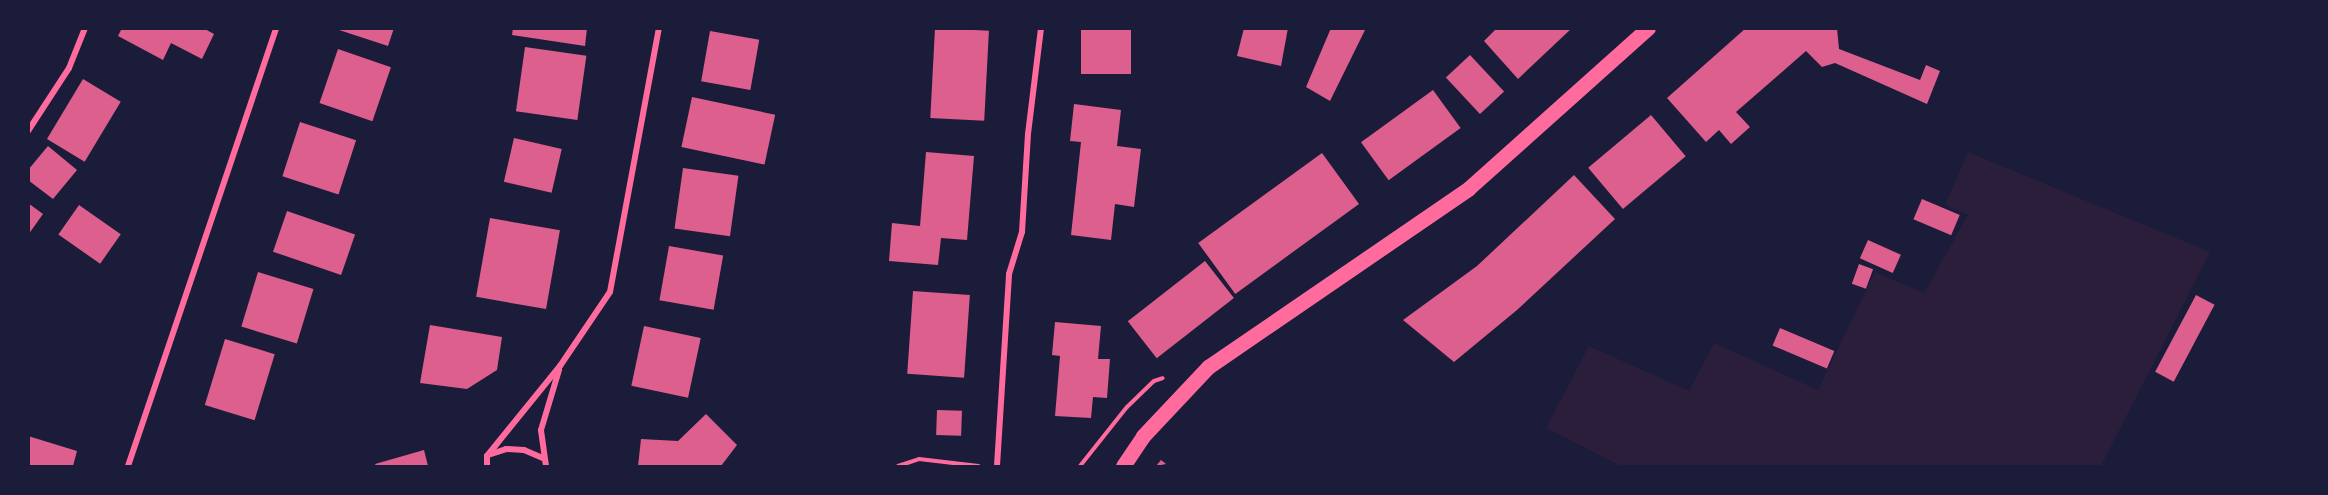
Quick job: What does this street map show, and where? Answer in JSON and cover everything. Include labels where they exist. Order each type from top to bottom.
[{"type":"main road","points":[[1123,466],[1143,436],[1208,367],[1469,188],[1648,28]]},
{"type":"street","points":[[28,131],[69,68],[85,28]]},
{"type":"street","points":[[128,466],[276,28]]},
{"type":"street","points":[[487,466],[487,456],[560,366],[610,292],[659,28]]},
{"type":"street","points":[[997,466],[1009,274],[1022,232],[1028,134],[1041,28]]},
{"type":"street","points":[[546,466],[543,458],[541,430],[560,366]]},
{"type":"street","points":[[487,456],[506,449],[524,450],[543,458]]},
{"type":"path","points":[[898,466],[919,459],[979,466]]},
{"type":"shaded area","points":[[1968,152],[2210,252],[2101,466],[1621,466],[1546,428],[1589,346],[1689,391],[1714,343],[1818,390],[1875,272],[1924,293],[1968,215],[1945,205]]},
{"type":"building","points":[[122,28],[203,28],[214,34],[202,59],[171,43],[163,60],[118,36]]},
{"type":"building","points":[[333,28],[394,28],[388,46]]},
{"type":"building","points":[[513,28],[587,28],[585,46],[512,35]]},
{"type":"building","points":[[935,28],[989,31],[984,121],[930,118]]},
{"type":"building","points":[[1081,28],[1131,28],[1131,74],[1081,74]]},
{"type":"building","points":[[1244,28],[1288,28],[1281,66],[1237,56]]},
{"type":"building","points":[[1331,28],[1366,28],[1330,101],[1306,87]]},
{"type":"building","points":[[1497,28],[1572,28],[1518,79],[1484,41]]},
{"type":"building","points":[[1746,28],[1837,28],[1839,49],[1920,80],[1926,65],[1940,71],[1927,104],[1835,63],[1822,67],[1806,51],[1736,112],[1750,127],[1731,144],[1719,130],[1706,142],[1667,98]]},
{"type":"building","points":[[710,31],[759,40],[750,90],[701,81]]},
{"type":"building","points":[[525,47],[586,56],[577,120],[516,111]]},
{"type":"building","points":[[338,49],[391,67],[372,121],[319,103]]},
{"type":"building","points":[[1470,55],[1504,92],[1480,114],[1446,78]]},
{"type":"building","points":[[83,79],[121,102],[85,162],[47,139]]},
{"type":"building","points":[[1433,90],[1461,128],[1389,180],[1361,142]]},
{"type":"building","points":[[692,97],[775,115],[765,165],[681,147]]},
{"type":"building","points":[[1074,104],[1121,110],[1117,146],[1141,149],[1134,207],[1115,204],[1111,240],[1071,235],[1081,142],[1070,141]]},
{"type":"building","points":[[1651,115],[1686,156],[1623,209],[1588,168]]},
{"type":"building","points":[[300,122],[356,140],[338,194],[282,176]]},
{"type":"building","points":[[514,138],[562,149],[552,193],[504,182]]},
{"type":"building","points":[[48,146],[77,170],[53,199],[28,180],[28,170]]},
{"type":"building","points":[[926,152],[974,156],[967,240],[941,238],[938,265],[889,261],[892,223],[920,226]]},
{"type":"building","points":[[1322,153],[1359,204],[1235,294],[1198,243]]},
{"type":"building","points":[[683,168],[738,176],[730,236],[675,228]]},
{"type":"building","points":[[1574,175],[1615,219],[1517,310],[1454,362],[1403,320],[1477,266]]},
{"type":"building","points":[[1922,199],[1960,215],[1951,235],[1913,219]]},
{"type":"building","points":[[28,203],[43,214],[28,235]]},
{"type":"building","points":[[79,205],[121,234],[100,264],[58,234]]},
{"type":"building","points":[[287,211],[355,234],[341,275],[273,252]]},
{"type":"building","points":[[490,218],[560,230],[546,309],[476,297]]},
{"type":"building","points":[[1868,240],[1901,255],[1893,273],[1860,258]]},
{"type":"building","points":[[669,246],[723,256],[714,310],[659,300]]},
{"type":"building","points":[[1205,261],[1234,298],[1157,358],[1128,321]]},
{"type":"building","points":[[1859,264],[1873,269],[1866,289],[1852,284]]},
{"type":"building","points":[[258,272],[313,289],[297,343],[241,327]]},
{"type":"building","points":[[913,291],[970,295],[964,378],[907,374]]},
{"type":"building","points":[[2196,295],[2215,305],[2174,382],[2155,372]]},
{"type":"building","points":[[1055,322],[1101,326],[1098,359],[1110,359],[1107,398],[1093,397],[1091,418],[1055,416],[1060,356],[1052,355]]},
{"type":"building","points":[[430,325],[502,337],[497,370],[467,389],[420,383]]},
{"type":"building","points":[[644,326],[701,338],[688,398],[631,386]]},
{"type":"building","points":[[1780,328],[1834,351],[1827,369],[1773,345]]},
{"type":"building","points":[[225,339],[275,354],[255,420],[205,405]]},
{"type":"building","points":[[937,410],[962,411],[961,436],[936,435]]},
{"type":"building","points":[[706,414],[737,445],[721,466],[638,466],[641,439],[678,441]]},
{"type":"building","points":[[28,436],[77,451],[73,466],[28,466]]},
{"type":"building","points":[[424,450],[428,466],[376,466],[375,464]]},
{"type":"building","points":[[1161,460],[1166,464],[1156,466]]}]
